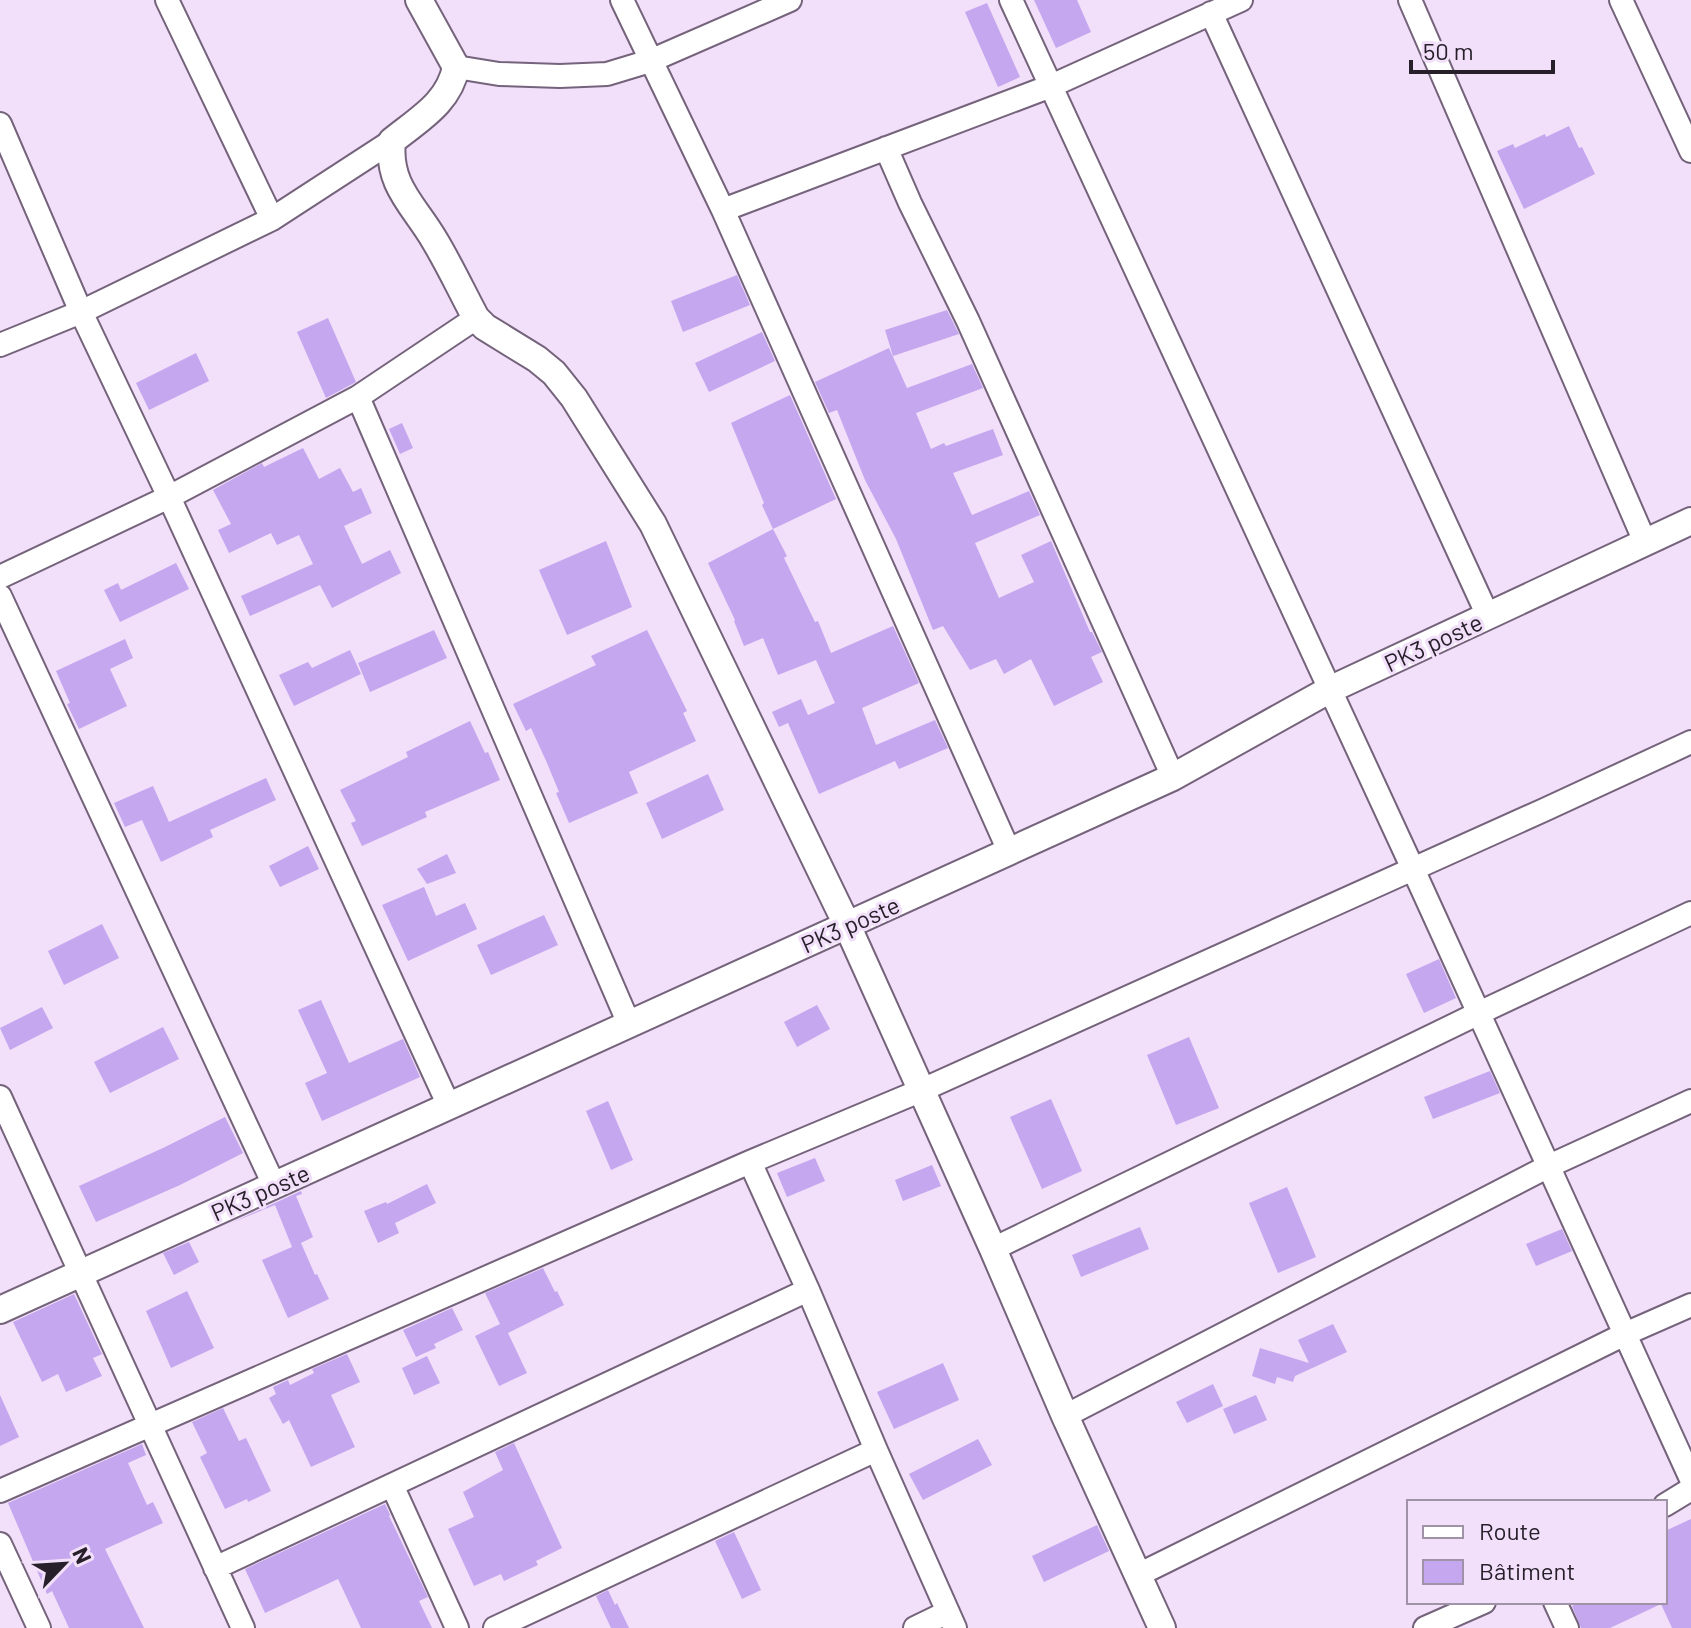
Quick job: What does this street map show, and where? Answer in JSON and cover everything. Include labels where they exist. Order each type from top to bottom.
[{"type":"street","points":[[167,0],[272,219]]},
{"type":"street","points":[[0,345],[81,312],[272,219],[392,141],[444,97],[453,81],[456,67],[419,0]]},
{"type":"street","points":[[622,0],[723,210],[1009,851]]},
{"type":"street","points":[[456,67],[499,74],[607,74],[650,61],[790,0]]},
{"type":"street","points":[[1011,0],[1691,1479]]},
{"type":"street","points":[[723,210],[1051,86],[1241,0]]},
{"type":"street","points":[[1410,0],[1645,542]]},
{"type":"street","points":[[1621,0],[1691,151]]},
{"type":"street","points":[[1211,13],[1488,616]]},
{"type":"street","points":[[0,124],[81,312],[449,1106]]},
{"type":"street","points":[[392,141],[393,171],[401,192],[433,237],[476,318],[554,373],[574,398],[653,524],[847,925],[1162,1628]]},
{"type":"street","points":[[886,148],[968,321],[1173,777]]},
{"type":"street","points":[[0,577],[169,497],[358,397],[476,318]]},
{"type":"street","points":[[358,397],[629,1024]]},
{"type":"street","name":"PK3 poste","points":[[0,1310],[1173,777],[1329,690],[1691,521]]},
{"type":"street","points":[[0,596],[274,1185]]},
{"type":"street","points":[[0,1491],[750,1162],[922,1090],[1691,742]]},
{"type":"street","points":[[993,1249],[1691,913]]},
{"type":"street","points":[[1,1101],[243,1628]]},
{"type":"street","points":[[1065,1416],[1549,1166],[1691,1101]]},
{"type":"street","points":[[750,1162],[951,1620],[915,1628]]},
{"type":"street","points":[[215,1568],[808,1290]]},
{"type":"street","points":[[1138,1575],[1625,1334],[1691,1305]]},
{"type":"street","points":[[495,1628],[876,1450]]},
{"type":"street","points":[[392,1485],[457,1628]]},
{"type":"street","points":[[1667,1504],[1691,1489]]},
{"type":"street","points":[[0,1544],[39,1628]]},
{"type":"street","points":[[1425,1628],[1479,1604]]},
{"type":"street","points":[[1556,1604],[1567,1628]]},
{"type":"building","points":[[1034,0],[1077,0],[1091,32],[1056,48]]},
{"type":"building","points":[[987,3],[1020,77],[998,87],[965,12]]},
{"type":"building","points":[[1569,126],[1595,174],[1524,209],[1497,151],[1513,144],[1515,148]]},
{"type":"building","points":[[737,275],[750,305],[683,332],[671,301]]},
{"type":"building","points":[[947,310],[959,334],[893,356],[885,330]]},
{"type":"building","points":[[328,318],[356,382],[326,398],[297,332]]},
{"type":"building","points":[[762,332],[775,361],[709,392],[695,363]]},
{"type":"building","points":[[889,348],[907,388],[972,364],[983,388],[916,413],[931,449],[993,429],[1003,455],[953,473],[972,515],[1029,491],[1040,515],[975,543],[999,598],[1034,582],[1021,555],[1051,541],[1090,632],[1102,652],[1091,657],[1103,682],[1054,706],[1031,659],[1004,674],[996,659],[970,670],[943,626],[933,630],[896,539],[865,480],[837,410],[829,413],[815,382]]},
{"type":"building","points":[[196,353],[209,381],[149,410],[136,383]]},
{"type":"building","points":[[790,395],[836,499],[773,529],[731,423]]},
{"type":"building","points":[[402,423],[413,448],[400,454],[389,429]]},
{"type":"building","points":[[303,448],[319,479],[340,468],[353,492],[361,488],[372,513],[344,526],[362,564],[390,550],[401,573],[332,608],[320,585],[250,616],[241,596],[313,564],[299,535],[277,545],[271,533],[229,553],[218,530],[231,524],[213,490],[262,463],[264,467]]},
{"type":"building","points":[[773,529],[831,653],[893,626],[919,683],[862,708],[876,745],[935,720],[948,748],[899,769],[895,761],[819,794],[788,723],[779,727],[772,712],[801,699],[808,715],[835,703],[816,660],[778,675],[763,638],[744,646],[708,563]]},
{"type":"building","points":[[606,541],[632,607],[567,635],[539,570]]},
{"type":"building","points":[[176,563],[189,589],[120,622],[104,590],[118,583],[121,590]]},
{"type":"building","points":[[434,630],[447,658],[370,692],[358,663]]},
{"type":"building","points":[[647,630],[687,711],[683,713],[696,741],[629,772],[638,793],[569,823],[531,728],[526,731],[513,704],[596,665],[591,656]]},
{"type":"building","points":[[125,639],[133,658],[110,669],[127,706],[79,729],[56,671]]},
{"type":"building","points":[[350,650],[361,674],[294,706],[279,675],[308,662],[312,668]]},
{"type":"building","points":[[470,721],[500,780],[425,812],[427,817],[362,846],[351,823],[356,821],[340,790],[408,757],[406,752]]},
{"type":"building","points":[[708,774],[724,810],[662,839],[646,803]]},
{"type":"building","points":[[266,778],[276,800],[210,830],[213,837],[161,862],[142,820],[125,827],[114,803],[153,786],[169,822]]},
{"type":"building","points":[[308,846],[319,869],[280,887],[269,866]]},
{"type":"building","points":[[447,854],[456,873],[427,884],[417,869]]},
{"type":"building","points":[[424,887],[436,916],[465,903],[477,929],[408,961],[382,905]]},
{"type":"building","points":[[544,915],[558,945],[491,975],[477,945]]},
{"type":"building","points":[[102,924],[119,958],[64,985],[48,951]]},
{"type":"building","points":[[1439,959],[1456,998],[1424,1013],[1406,974]]},
{"type":"building","points":[[321,1000],[349,1063],[403,1039],[420,1077],[322,1121],[305,1083],[327,1073],[298,1010]]},
{"type":"building","points":[[817,1005],[830,1029],[797,1047],[784,1022]]},
{"type":"building","points":[[42,1007],[53,1028],[10,1050],[0,1028]]},
{"type":"building","points":[[163,1027],[179,1059],[110,1093],[94,1062]]},
{"type":"building","points":[[1189,1037],[1219,1108],[1176,1125],[1147,1055]]},
{"type":"building","points":[[1490,1071],[1500,1093],[1433,1119],[1424,1097]]},
{"type":"building","points":[[1051,1099],[1082,1171],[1042,1189],[1010,1117]]},
{"type":"building","points":[[608,1101],[633,1160],[611,1170],[586,1111]]},
{"type":"building","points":[[225,1117],[243,1153],[96,1222],[79,1186]]},
{"type":"building","points":[[815,1158],[825,1181],[787,1197],[777,1173]]},
{"type":"building","points":[[932,1165],[941,1186],[903,1201],[895,1180]]},
{"type":"building","points":[[427,1184],[436,1203],[395,1223],[399,1233],[378,1243],[364,1211],[387,1204]]},
{"type":"building","points":[[1287,1187],[1316,1257],[1278,1273],[1249,1203]]},
{"type":"building","points":[[301,1191],[302,1194],[296,1196],[313,1237],[301,1243],[329,1299],[288,1318],[262,1260],[292,1247],[275,1205],[231,1223]]},
{"type":"building","points":[[1140,1227],[1149,1249],[1081,1277],[1072,1255]]},
{"type":"building","points":[[1562,1229],[1572,1251],[1536,1266],[1526,1244]]},
{"type":"building","points":[[189,1242],[199,1262],[174,1275],[163,1253]]},
{"type":"building","points":[[543,1268],[564,1305],[508,1333],[527,1373],[499,1386],[475,1336],[500,1324],[485,1293]]},
{"type":"building","points":[[187,1291],[214,1348],[171,1368],[146,1311]]},
{"type":"building","points":[[74,1294],[102,1354],[93,1358],[102,1376],[66,1392],[58,1374],[42,1382],[13,1322]]},
{"type":"building","points":[[452,1308],[463,1330],[416,1357],[403,1330]]},
{"type":"building","points":[[1333,1324],[1347,1352],[1295,1376],[1293,1382],[1277,1377],[1275,1384],[1252,1376],[1260,1348],[1309,1363],[1298,1340]]},
{"type":"building","points":[[347,1354],[360,1382],[331,1395],[355,1447],[311,1467],[289,1420],[283,1424],[269,1398],[276,1394],[273,1387],[288,1380],[290,1385],[314,1373],[312,1369]]},
{"type":"building","points":[[427,1356],[440,1383],[414,1395],[402,1368]]},
{"type":"building","points":[[943,1363],[959,1400],[894,1429],[877,1392]]},
{"type":"building","points":[[1213,1384],[1223,1406],[1187,1423],[1176,1402]]},
{"type":"building","points":[[0,1395],[19,1437],[0,1446]]},
{"type":"building","points":[[1256,1395],[1267,1420],[1234,1434],[1223,1409]]},
{"type":"building","points":[[223,1408],[239,1441],[246,1438],[271,1491],[225,1509],[200,1457],[207,1453],[192,1422]]},
{"type":"building","points":[[978,1439],[992,1465],[923,1500],[909,1474]]},
{"type":"building","points":[[514,1443],[562,1548],[536,1561],[538,1565],[504,1581],[501,1574],[474,1586],[448,1529],[474,1517],[463,1492],[503,1470],[495,1452]]},
{"type":"building","points":[[142,1444],[146,1455],[128,1463],[147,1505],[153,1502],[163,1523],[105,1549],[144,1628],[69,1628],[52,1591],[47,1594],[8,1503]]},
{"type":"building","points":[[385,1504],[428,1597],[419,1601],[432,1628],[361,1628],[338,1579],[265,1613],[245,1569]]},
{"type":"building","points":[[1691,1519],[1691,1628],[1672,1628],[1661,1604],[1667,1604],[1667,1530]]},
{"type":"building","points":[[1097,1525],[1109,1551],[1044,1582],[1032,1556]]},
{"type":"building","points":[[734,1532],[761,1590],[742,1599],[715,1541]]},
{"type":"building","points":[[608,1590],[629,1628],[611,1628],[596,1596]]},
{"type":"building","points":[[1661,1604],[1610,1628],[1581,1628],[1572,1606]]}]
